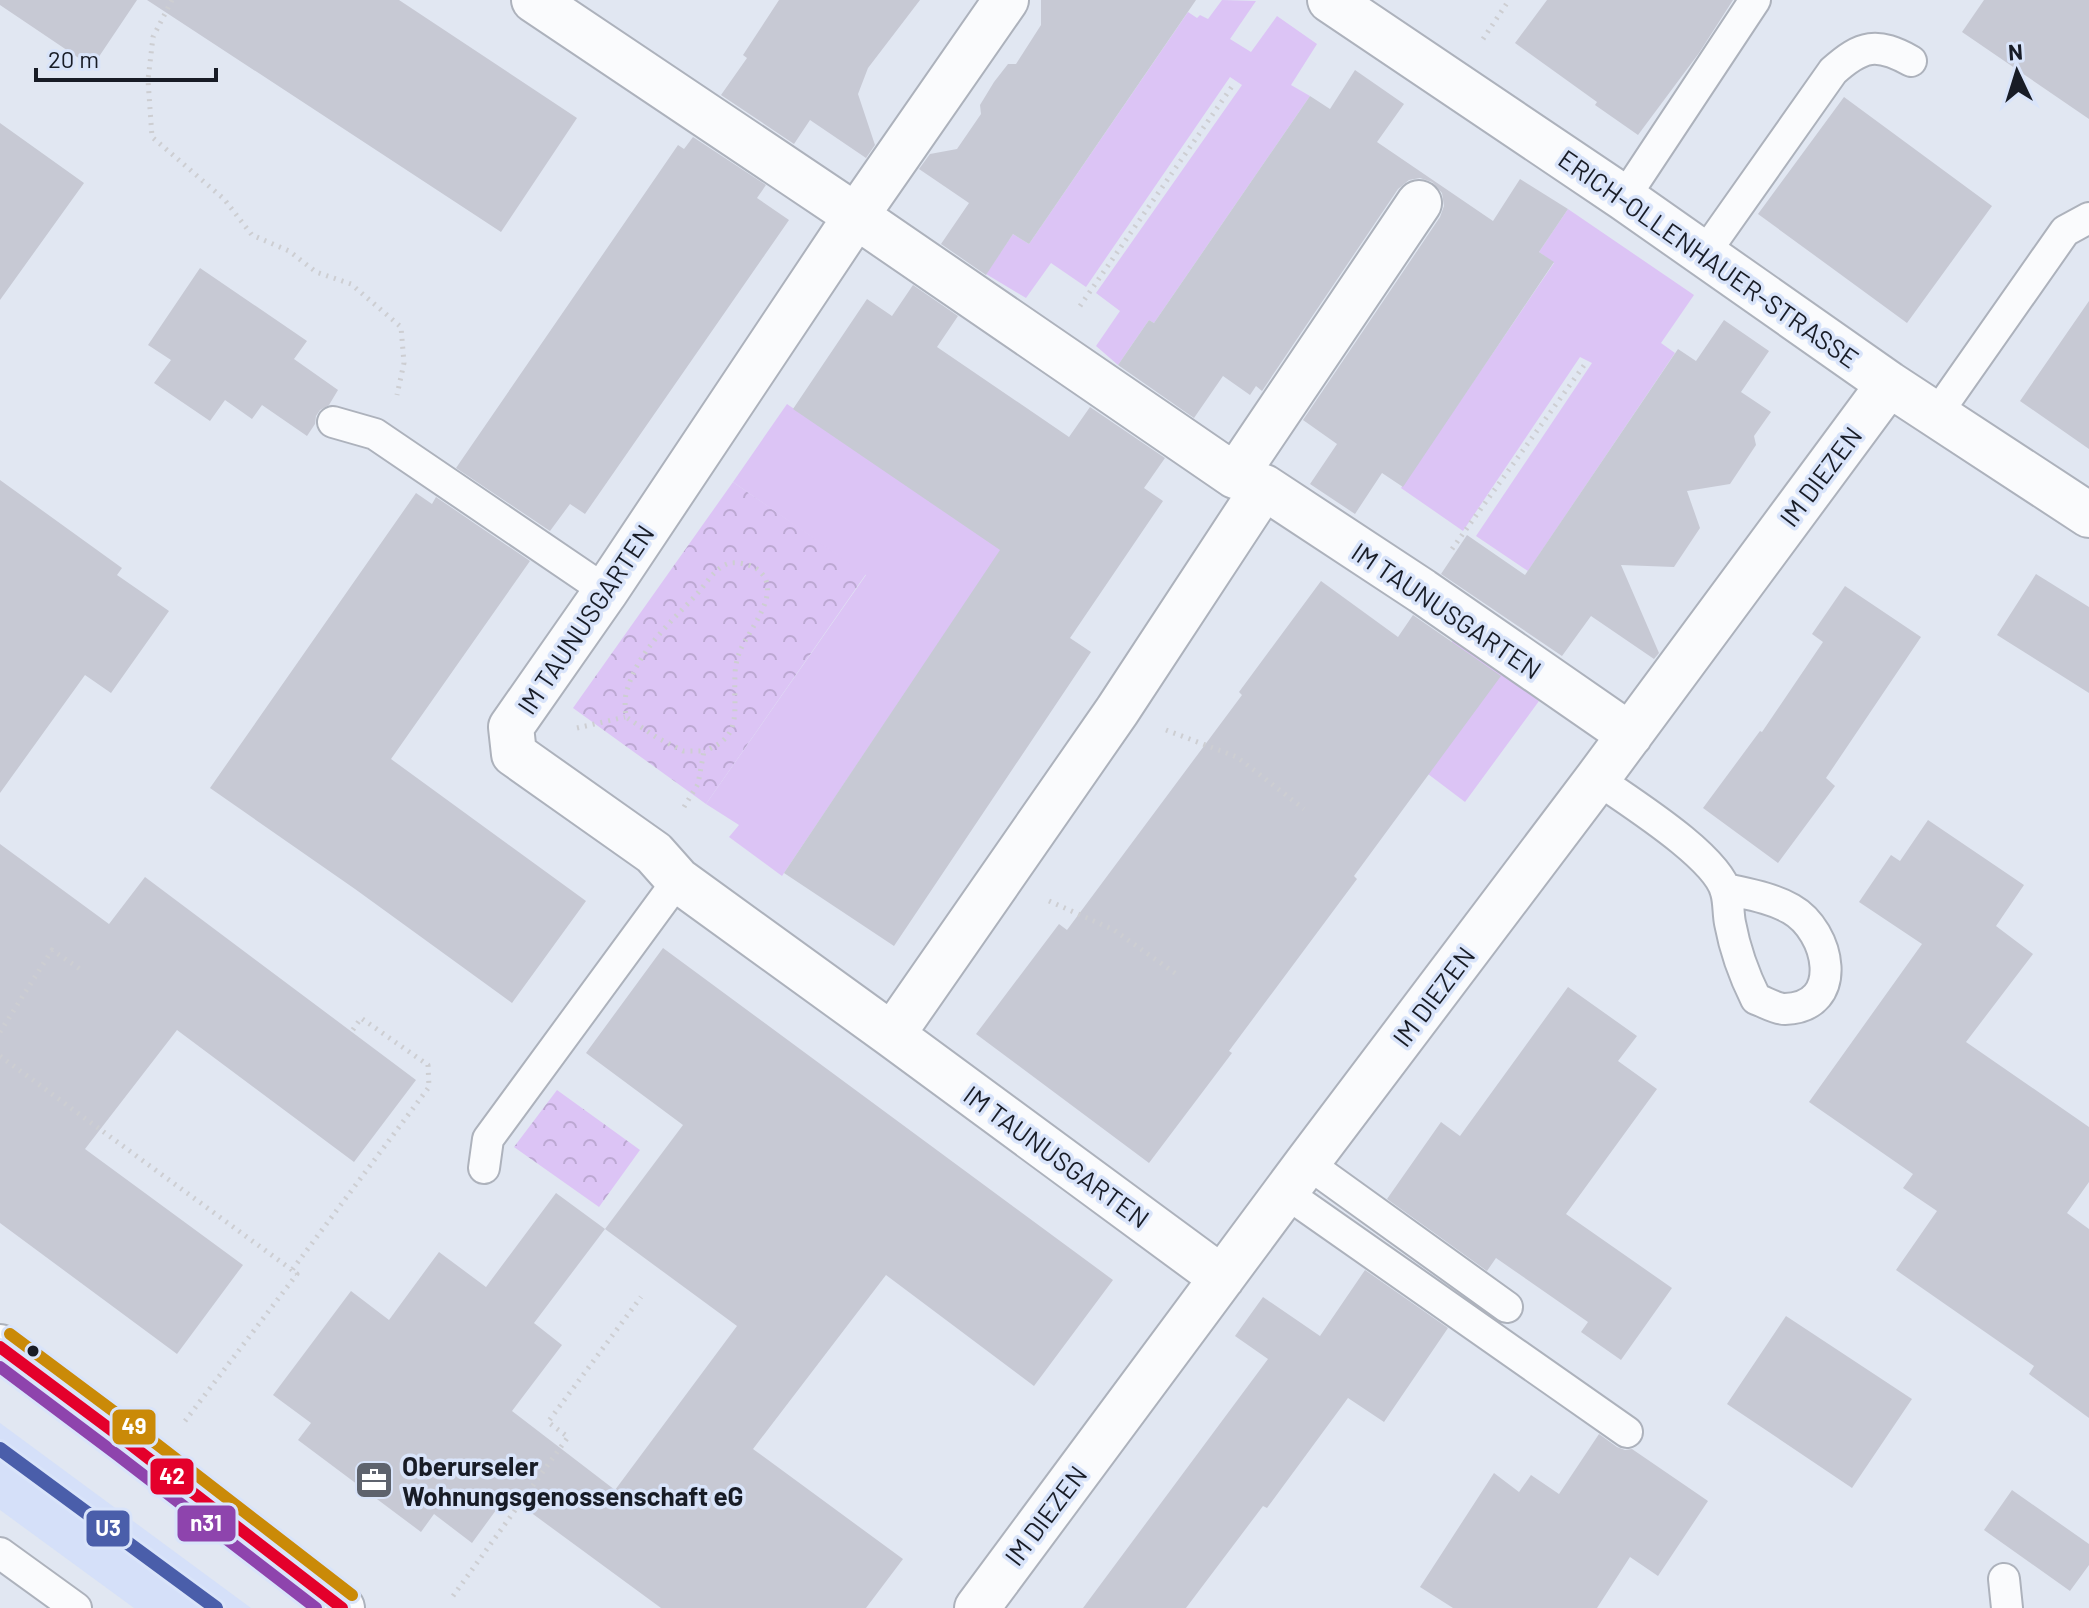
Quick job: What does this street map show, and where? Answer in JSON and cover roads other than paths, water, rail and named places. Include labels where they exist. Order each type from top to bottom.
[{"type":"street","name":"IM TAUNUSGARTEN","points":[[534,0],[1050,350],[1422,591],[1630,735]]},
{"type":"street","points":[[856,216],[1006,0]]},
{"type":"street","name":"ERICH-OLLENHAUER-STRASSE","points":[[1330,0],[1624,198],[1889,384],[2089,515]]},
{"type":"street","points":[[892,1035],[1117,711],[1250,481],[1419,203]]},
{"type":"street","name":"IM TAUNUSGARTEN","points":[[856,216],[606,591],[511,727],[514,754],[1222,1278]]},
{"type":"street","name":"IM DIEZEN","points":[[977,1608],[1889,384]]},
{"type":"street","points":[[0,1347],[342,1608]]},
{"type":"lane","points":[[1624,198],[1755,0]]},
{"type":"lane","points":[[1704,254],[1833,71],[1850,56],[1869,48],[1892,51],[1911,61]]},
{"type":"lane","points":[[1936,415],[2065,231],[2089,218]]},
{"type":"lane","points":[[333,422],[375,434],[606,591]]},
{"type":"lane","points":[[1597,779],[1671,831],[1706,861],[1726,889]]},
{"type":"lane","points":[[484,1168],[488,1139],[666,866]]},
{"type":"lane","points":[[1297,1178],[1507,1307]]},
{"type":"lane","points":[[1297,1178],[1627,1432]]},
{"type":"lane","points":[[0,1553],[76,1608]]},
{"type":"place","name":"Oberurseler Wohnungsgenossenschaft eG","points":[[374,1480]]}]
